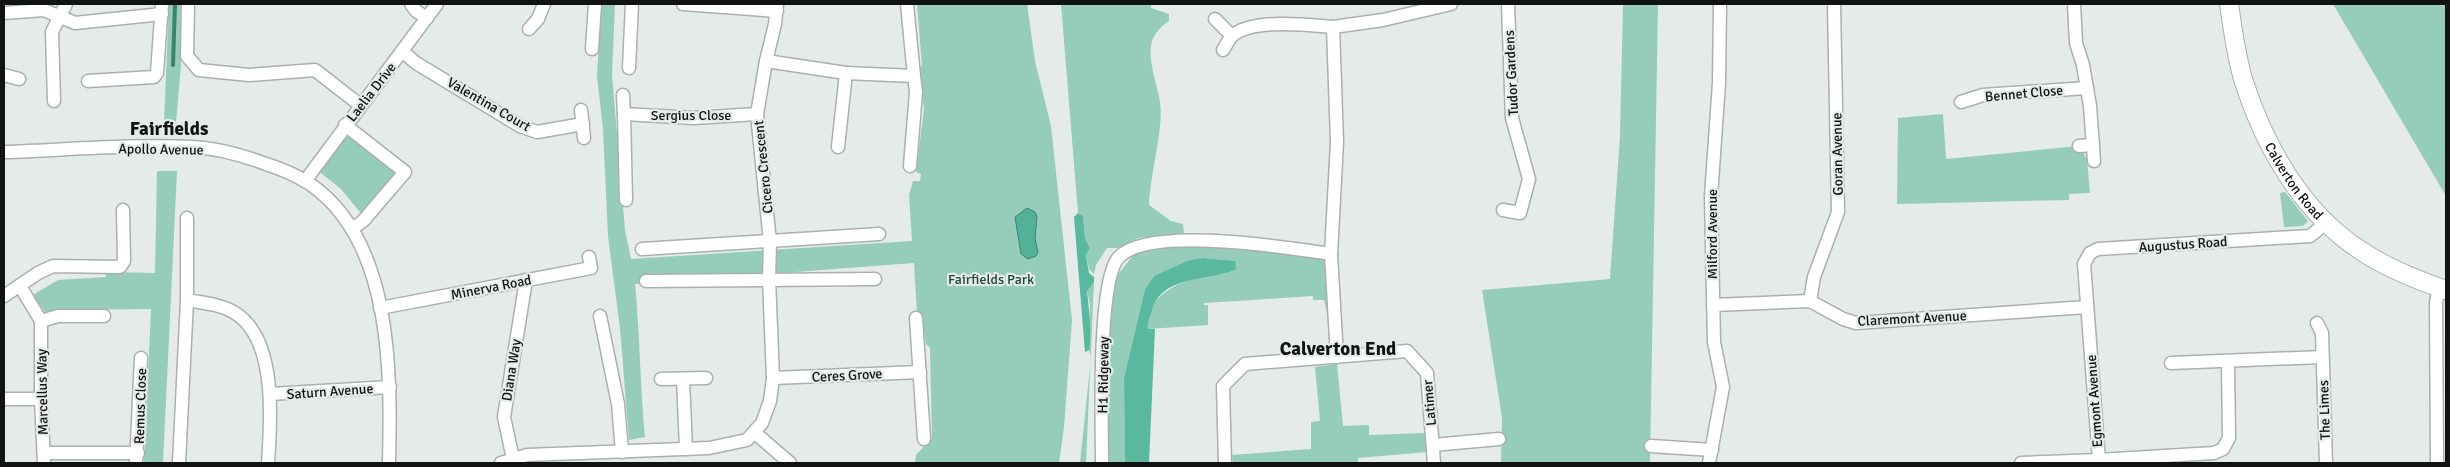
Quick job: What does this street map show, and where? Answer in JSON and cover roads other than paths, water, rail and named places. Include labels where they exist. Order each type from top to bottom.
[{"type":"street","points":[[54,102],[52,32],[66,4]]},
{"type":"street","points":[[188,4],[187,56],[199,70],[248,75],[315,70],[360,106]]},
{"type":"street","points":[[411,4],[427,18]]},
{"type":"street","name":"Laelia Drive","points":[[305,181],[437,4]]},
{"type":"street","points":[[529,29],[538,19],[544,4]]},
{"type":"street","points":[[592,50],[595,4]]},
{"type":"street","points":[[629,68],[632,4]]},
{"type":"street","points":[[683,4],[777,7]]},
{"type":"street","points":[[907,4],[916,92],[910,166]]},
{"type":"street","points":[[1223,50],[1232,36],[1249,27],[1299,24],[1333,27],[1383,20],[1451,4]]},
{"type":"street","name":"Tudor Gardens","points":[[1503,210],[1520,212],[1529,179],[1512,118],[1508,4]]},
{"type":"street","name":"Milford Avenue","points":[[1709,463],[1723,387],[1714,342],[1711,196],[1719,84],[1720,4]]},
{"type":"street","name":"Goran Avenue","points":[[1810,300],[1814,278],[1838,212],[1834,4]]},
{"type":"street","points":[[2074,4],[2076,43],[2083,65],[2087,88],[2094,161]]},
{"type":"street","name":"Calverton Road","points":[[2229,4],[2244,81],[2266,140],[2294,186],[2326,223],[2360,250],[2401,272],[2443,288]]},
{"type":"street","name":"Cicero Crescent","points":[[756,433],[770,401],[773,378],[769,279],[770,242],[757,114],[777,7]]},
{"type":"street","points":[[4,13],[44,10],[75,23],[162,9],[158,73],[154,77],[88,81]]},
{"type":"street","points":[[1214,18],[1232,36]]},
{"type":"street","points":[[1333,27],[1337,142],[1332,254],[1337,357]]},
{"type":"street","name":"Valentina Court","points":[[402,51],[416,63],[520,126],[537,132],[583,124]]},
{"type":"street","points":[[766,60],[846,73],[914,76]]},
{"type":"street","points":[[838,147],[846,73]]},
{"type":"street","points":[[4,75],[19,79]]},
{"type":"street","name":"Bennet Close","points":[[1961,102],[1983,95],[2087,88]]},
{"type":"street","points":[[624,95],[626,200]]},
{"type":"street","points":[[581,110],[584,138]]},
{"type":"street","name":"Sergius Close","points":[[624,114],[694,118],[757,114]]},
{"type":"street","points":[[345,125],[405,172],[363,222],[352,229]]},
{"type":"street","points":[[2079,146],[2093,145]]},
{"type":"street","name":"Apollo Avenue","points":[[4,152],[194,147],[244,156],[291,173],[305,181],[329,200],[352,229],[368,262],[380,308],[390,387],[389,463]]},
{"type":"street","points":[[4,296],[38,273],[53,266],[120,267],[124,261],[122,210]]},
{"type":"street","points":[[179,463],[187,300],[187,218]]},
{"type":"street","name":"Augustus Road","points":[[2087,307],[2084,264],[2090,253],[2098,249],[2310,236],[2326,223]]},
{"type":"street","points":[[642,249],[879,234]]},
{"type":"street","name":"H1 Ridgeway","points":[[1102,463],[1104,304],[1112,268],[1118,257],[1132,248],[1187,239],[1258,244],[1332,254]]},
{"type":"street","name":"Minerva Road","points":[[380,308],[591,268],[589,257]]},
{"type":"street","points":[[646,281],[875,279]]},
{"type":"street","name":"Diana Way","points":[[507,461],[504,417],[526,280]]},
{"type":"street","points":[[20,286],[41,321],[58,316],[104,316]]},
{"type":"street","points":[[2437,463],[2436,303],[2443,288]]},
{"type":"street","name":"Saturn Avenue","points":[[187,300],[217,305],[236,313],[251,329],[261,349],[270,394],[268,463]]},
{"type":"street","points":[[1713,304],[1810,300]]},
{"type":"street","name":"Claremont Avenue","points":[[1810,300],[1843,319],[1856,323],[2087,307]]},
{"type":"street","name":"Egmont Avenue","points":[[2087,307],[2098,460],[2163,460],[2214,453],[2223,449],[2229,438],[2228,362]]},
{"type":"street","points":[[600,316],[627,456]]},
{"type":"street","points":[[916,318],[924,439]]},
{"type":"street","name":"Marcellus Way","points":[[41,321],[41,399],[44,458]]},
{"type":"street","name":"The Limes","points":[[2317,323],[2322,333],[2326,463]]},
{"type":"street","name":"Latimer","points":[[1225,463],[1223,386],[1245,364],[1407,351],[1427,373],[1434,463]]},
{"type":"street","points":[[2171,363],[2322,357]]},
{"type":"street","name":"Remus Close","points":[[44,458],[137,458],[142,358]]},
{"type":"street","name":"Ceres Grove","points":[[773,378],[920,372]]},
{"type":"street","points":[[683,378],[686,449]]},
{"type":"street","points":[[661,379],[706,378]]},
{"type":"street","name":"Saturn Avenue","points":[[270,394],[390,387]]},
{"type":"street","points":[[4,399],[41,399]]},
{"type":"street","points":[[507,461],[527,454],[547,459],[627,456],[729,445],[747,440],[756,433],[790,463]]},
{"type":"street","points":[[1433,445],[1499,439]]},
{"type":"street","points":[[1651,446],[1712,450]]},
{"type":"street","points":[[2020,463],[2098,460]]},
{"type":"waterway","points":[[173,65],[175,4]]},
{"type":"district","name":"Fairfields","points":[[169,128]]},
{"type":"district","name":"Calverton End","points":[[1338,348]]},
{"type":"park label","name":"Fairfields Park","points":[[991,279]]}]
